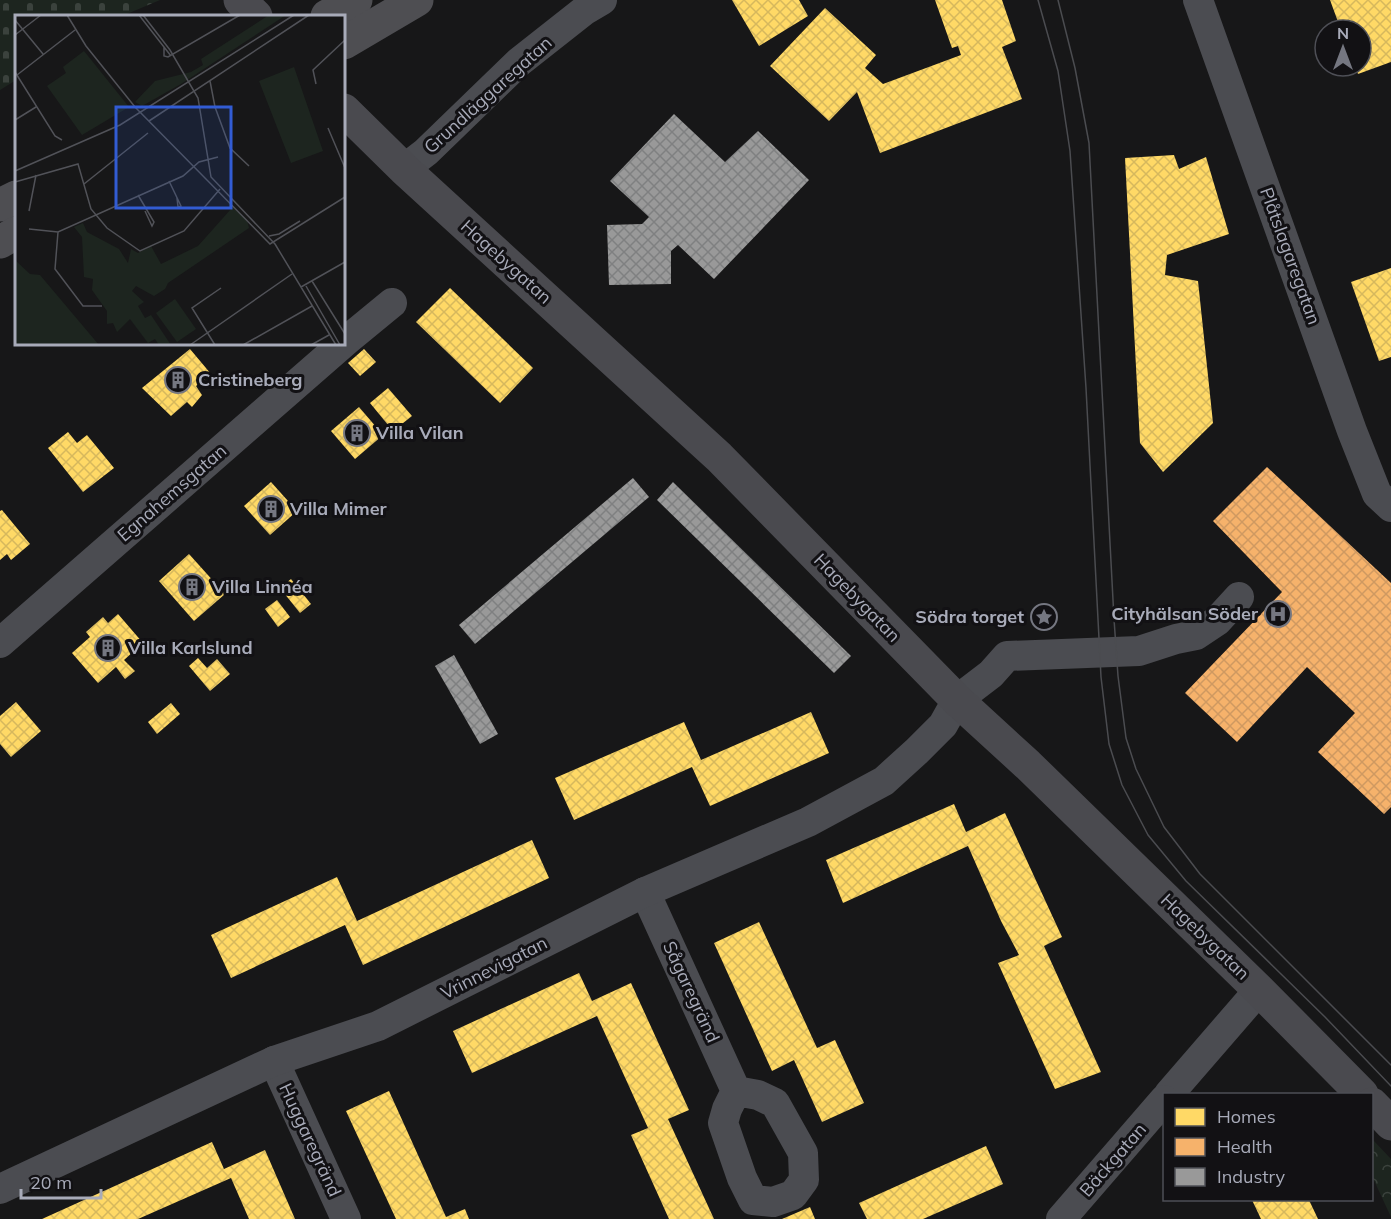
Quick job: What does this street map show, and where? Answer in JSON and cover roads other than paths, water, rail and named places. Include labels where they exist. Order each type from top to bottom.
[{"type":"highway","points":[[329,15],[356,0]]},
{"type":"highway","points":[[345,42],[417,0]]},
{"type":"highway","points":[[0,205],[15,197]]},
{"type":"highway","points":[[0,242],[15,234]]},
{"type":"street","points":[[240,0],[254,15]]},
{"type":"street","name":"Grundläggaregatan","points":[[404,169],[426,152],[519,62],[585,10],[602,0]]},
{"type":"street","name":"Plåtslagaregatan","points":[[1198,0],[1352,431],[1377,494],[1391,507]]},
{"type":"street","name":"Hagebygatan","points":[[345,111],[404,169],[719,457],[957,700],[1028,765],[1259,990],[1360,1093]]},
{"type":"street","name":"Egnahemsgatan","points":[[345,343],[392,303]]},
{"type":"street","name":"Egnahemsgatan","points":[[0,643],[342,345]]},
{"type":"street","points":[[957,700],[991,674],[1007,656],[1139,651],[1196,635],[1217,621],[1239,597]]},
{"type":"street","name":"Vrinnevigatan","points":[[0,1189],[274,1061],[378,1026],[645,892],[808,822],[884,781],[944,725],[957,700]]},
{"type":"street","name":"Sågaregränd","points":[[645,892],[736,1091]]},
{"type":"street","points":[[1171,1093],[1259,990]]},
{"type":"street","name":"Huggaregränd","points":[[274,1061],[346,1219]]},
{"type":"street","name":"Bäckgatan","points":[[1061,1219],[1163,1101]]},
{"type":"street","points":[[1373,1106],[1391,1124]]},
{"type":"tram line","points":[[1038,0],[1058,71],[1070,151],[1086,388],[1101,677],[1109,744],[1122,785],[1148,835],[1186,881],[1325,1017],[1391,1086]]},
{"type":"tram line","points":[[1058,0],[1075,68],[1089,143],[1114,619],[1126,738],[1136,769],[1164,827],[1200,874],[1391,1065]]},
{"type":"place","name":"Cristineberg","points":[[178,380]]},
{"type":"place","name":"Villa Vilan","points":[[357,433]]},
{"type":"place","name":"Villa Mimer","points":[[271,509]]},
{"type":"place","name":"Villa Linnéa","points":[[192,587]]},
{"type":"place","name":"Cityhälsan Söder","points":[[1278,614]]},
{"type":"place","name":"Södra torget","points":[[1044,617]]},
{"type":"place","name":"Villa Karlslund","points":[[108,648]]}]
